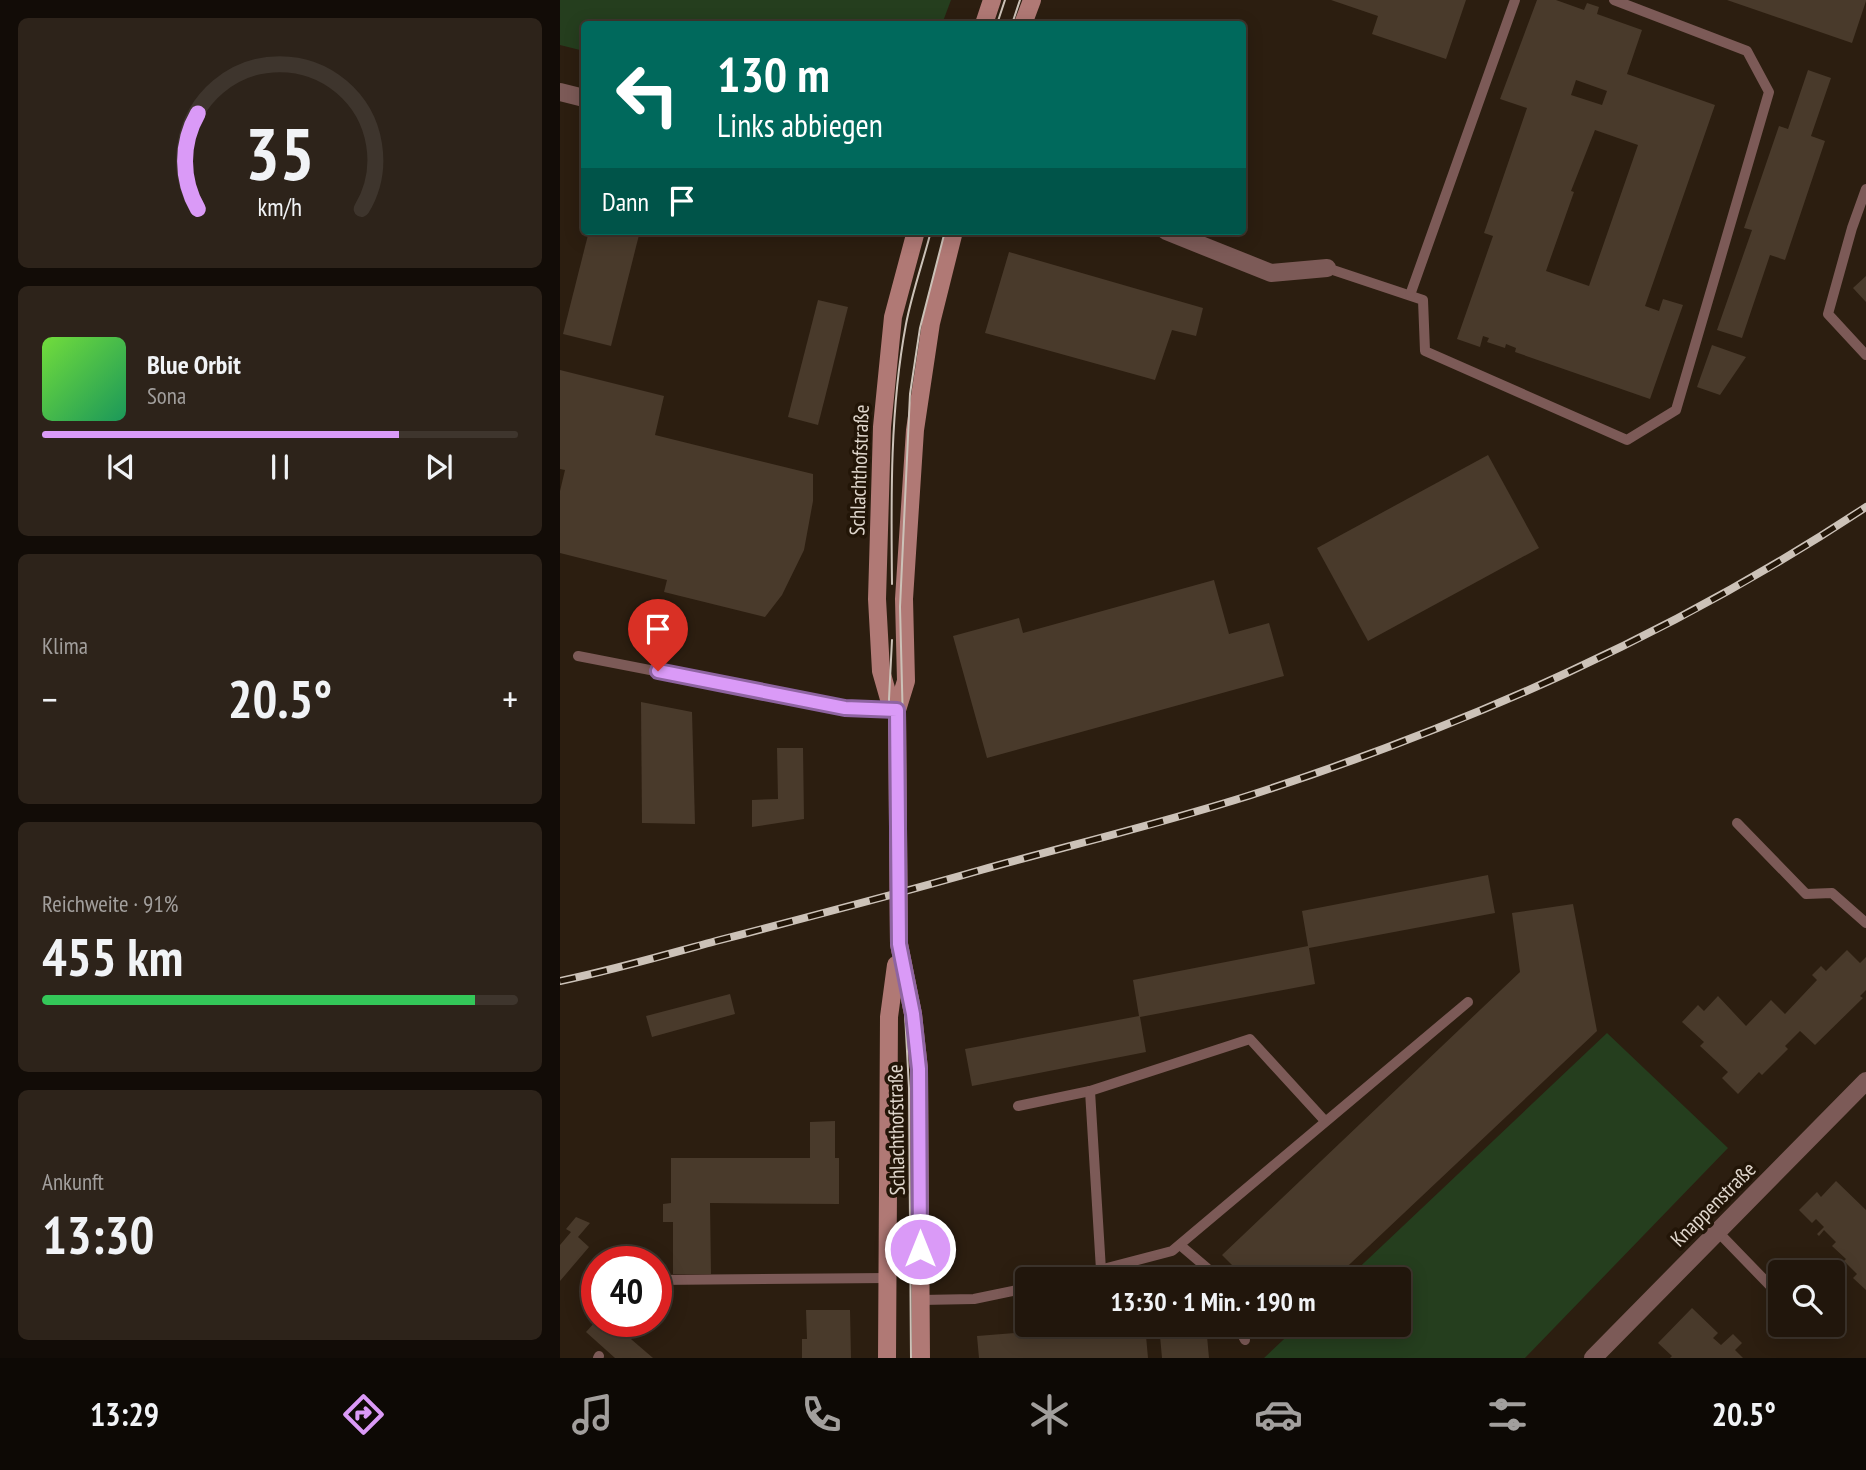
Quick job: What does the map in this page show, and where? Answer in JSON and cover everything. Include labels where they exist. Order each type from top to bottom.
[{"type":"street","points":[[985,21],[992,0]]},
{"type":"street","points":[[1024,21],[1032,0]]},
{"type":"street","points":[[560,92],[581,98]]},
{"type":"street","name":"Schlachthofstraße","points":[[897,710],[890,699],[881,671],[877,599],[882,427],[893,317],[915,235]]},
{"type":"street","name":"Schlachthofstraße","points":[[887,1358],[889,1017],[899,944],[897,710],[906,681],[904,599],[915,430],[931,323],[953,235]]},
{"type":"street","points":[[1176,235],[1270,273],[1327,268]]},
{"type":"street","name":"Schlachthofstraße","points":[[899,944],[913,1014],[919,1069],[921,1358]]},
{"type":"street","name":"Knappenstraße","points":[[1593,1358],[1866,1082]]},
{"type":"lane","points":[[1410,295],[1515,0]]},
{"type":"lane","points":[[1327,268],[1423,300],[1425,351],[1628,440],[1676,410],[1769,92],[1746,51],[1614,0]]},
{"type":"lane","points":[[1866,189],[1828,314],[1866,355]]},
{"type":"lane","points":[[578,656],[845,708],[897,710]]},
{"type":"lane","points":[[1737,823],[1806,894],[1832,893],[1866,923]]},
{"type":"lane","points":[[1112,1267],[1172,1251],[1468,1002]]},
{"type":"lane","points":[[1018,1106],[1090,1091],[1250,1039],[1325,1121]]},
{"type":"lane","points":[[1090,1091],[1101,1267]]},
{"type":"lane","points":[[1718,1232],[1768,1284]]},
{"type":"lane","points":[[1180,1245],[1206,1267]]},
{"type":"lane","points":[[672,1280],[888,1278]]},
{"type":"lane","points":[[921,1300],[974,1299],[1015,1290]]},
{"type":"green space","points":[[560,0],[951,0],[943,21],[581,21],[581,50],[560,45]]},
{"type":"green space","points":[[1607,1033],[1728,1148],[1525,1358],[1264,1358],[1286,1337],[1411,1337],[1411,1267],[1360,1267]]},
{"type":"building","points":[[1331,0],[1466,0],[1446,59],[1372,34],[1378,16]]},
{"type":"building","points":[[1537,0],[1556,0],[1584,10],[1587,3],[1599,7],[1597,14],[1642,30],[1627,74],[1715,105],[1645,306],[1659,311],[1663,299],[1683,305],[1650,399],[1515,352],[1516,348],[1506,344],[1505,348],[1487,342],[1489,338],[1483,336],[1480,347],[1457,339],[1493,236],[1484,233],[1527,108],[1500,99]],"holes":[[[1576,80],[1607,91],[1602,105],[1571,95]],[[1595,130],[1638,145],[1589,286],[1546,271],[1574,192],[1571,191]]]},
{"type":"building","points":[[1727,0],[1866,0],[1866,1],[1852,43]]},
{"type":"building","points":[[1808,70],[1831,78],[1811,136],[1825,141],[1785,260],[1770,255],[1742,338],[1717,330],[1752,230],[1744,228],[1779,126],[1788,129]]},
{"type":"building","points":[[588,235],[639,235],[611,346],[563,334]]},
{"type":"building","points":[[1009,252],[1203,308],[1196,336],[1172,330],[1155,380],[985,333]]},
{"type":"building","points":[[1866,276],[1866,302],[1853,288]]},
{"type":"building","points":[[818,300],[848,307],[818,425],[788,417]]},
{"type":"building","points":[[1712,345],[1746,357],[1720,395],[1697,387]]},
{"type":"building","points":[[560,370],[664,396],[655,435],[813,474],[813,501],[804,550],[782,595],[765,617],[664,592],[667,580],[560,553],[560,491],[565,470],[560,469]]},
{"type":"building","points":[[1488,455],[1539,548],[1368,641],[1317,548]]},
{"type":"building","points":[[1214,580],[1229,634],[1269,623],[1284,676],[987,758],[953,636],[1019,618],[1023,633]]},
{"type":"building","points":[[641,702],[692,712],[695,824],[642,823]]},
{"type":"building","points":[[777,748],[803,748],[804,819],[752,827],[752,800],[778,799]]},
{"type":"building","points":[[1488,875],[1495,913],[1309,948],[1315,984],[1140,1017],[1146,1052],[972,1086],[965,1049],[1139,1016],[1133,980],[1308,946],[1302,911]]},
{"type":"building","points":[[1573,904],[1597,1031],[1347,1267],[1234,1267],[1222,1255],[1520,972],[1512,913]]},
{"type":"building","points":[[1847,950],[1860,963],[1866,957],[1866,990],[1860,996],[1863,998],[1815,1045],[1800,1031],[1785,1046],[1788,1049],[1762,1075],[1759,1072],[1738,1094],[1722,1078],[1728,1072],[1700,1046],[1704,1042],[1682,1022],[1698,1005],[1704,1011],[1718,996],[1746,1026],[1771,1000],[1785,1014],[1817,980],[1812,975],[1821,966],[1826,971]]},
{"type":"building","points":[[730,994],[735,1014],[652,1037],[646,1016]]},
{"type":"building","points":[[835,1121],[835,1158],[839,1158],[839,1204],[710,1203],[711,1274],[673,1274],[673,1222],[663,1222],[663,1204],[671,1203],[671,1158],[810,1158],[810,1122]]},
{"type":"building","points":[[1836,1181],[1866,1210],[1866,1290],[1853,1278],[1857,1274],[1845,1262],[1846,1259],[1832,1246],[1836,1242],[1824,1230],[1819,1236],[1817,1234],[1824,1227],[1816,1219],[1812,1223],[1799,1210],[1817,1192],[1821,1197]]},
{"type":"building","points":[[576,1217],[590,1223],[578,1237],[588,1246],[581,1246],[581,1256],[560,1281],[560,1245],[571,1232],[566,1229]]},
{"type":"building","points":[[1692,1308],[1718,1333],[1713,1338],[1721,1345],[1733,1334],[1742,1343],[1735,1350],[1743,1358],[1670,1358],[1672,1356],[1658,1343]]},
{"type":"building","points":[[806,1310],[850,1310],[851,1358],[802,1358],[802,1339],[807,1339]]},
{"type":"building","points":[[1015,1333],[1015,1337],[1146,1337],[1148,1358],[979,1358],[977,1336]]},
{"type":"building","points":[[592,1337],[629,1337],[653,1358],[615,1358]]},
{"type":"building","points":[[1160,1337],[1207,1337],[1209,1358],[1162,1358]]},
{"type":"tram line","points":[[998,21],[1005,0]]},
{"type":"tram line","points":[[1013,21],[1020,0]]},
{"type":"tram line","points":[[892,584],[892,486],[897,388],[908,312],[930,235]]},
{"type":"tram line","points":[[911,1358],[909,1088],[905,1014],[905,804],[900,607],[910,394],[920,328],[944,235]]},
{"type":"tram line","points":[[892,640],[889,699],[895,948]]},
{"type":"railway","points":[[560,981],[1151,824],[1251,795],[1412,738],[1569,672],[1645,635],[1720,596],[1866,507]]},
{"type":"route","points":[[658,671],[845,708],[897,710],[899,944],[913,1014],[919,1069],[920,1249]]}]
